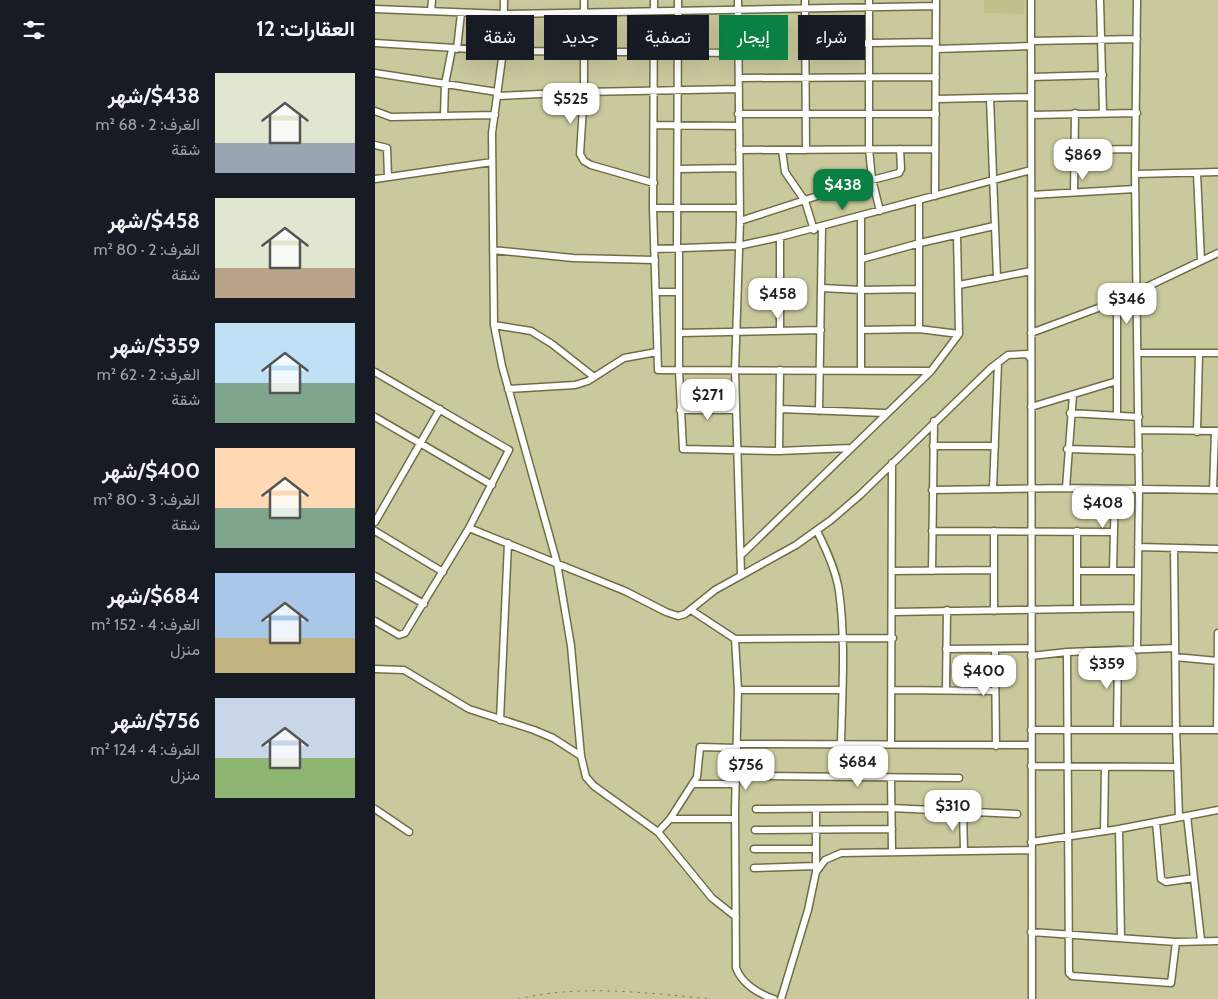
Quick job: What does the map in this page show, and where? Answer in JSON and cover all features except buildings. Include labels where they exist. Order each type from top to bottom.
[{"type":"street","points":[[431,11],[432,0]]},
{"type":"street","points":[[504,0],[504,14]]},
{"type":"street","points":[[584,0],[584,15]]},
{"type":"street","points":[[654,0],[654,15]]},
{"type":"street","points":[[678,0],[679,15]]},
{"type":"street","points":[[738,0],[738,15]]},
{"type":"street","points":[[805,0],[806,15]]},
{"type":"street","points":[[869,0],[869,149],[872,179],[880,211]]},
{"type":"street","points":[[1031,0],[1032,999]]},
{"type":"street","points":[[1100,0],[1103,113]]},
{"type":"street","points":[[1137,0],[1137,113],[1135,150],[1139,353],[1137,650]]},
{"type":"street","points":[[375,8],[504,14],[869,8],[936,3],[935,196]]},
{"type":"street","points":[[444,116],[445,84],[461,13]]},
{"type":"street","points":[[865,43],[936,45],[1137,39]]},
{"type":"street","points":[[375,43],[466,49]]},
{"type":"street","points":[[502,60],[492,134],[495,325],[508,389],[557,563],[571,646],[581,756],[586,777],[594,786],[658,832],[712,898],[735,917]]},
{"type":"street","points":[[583,60],[584,92],[580,154],[584,161],[619,175],[654,183]]},
{"type":"street","points":[[654,60],[653,208],[658,370],[931,371]]},
{"type":"street","points":[[679,60],[679,371],[683,449],[779,451],[851,448]]},
{"type":"street","points":[[738,60],[740,221],[735,333],[735,410],[741,575]]},
{"type":"street","points":[[806,60],[806,150]]},
{"type":"street","points":[[375,73],[497,94],[739,89]]},
{"type":"street","points":[[1031,77],[1103,75]]},
{"type":"street","points":[[739,78],[936,77]]},
{"type":"street","points":[[936,99],[1031,97]]},
{"type":"street","points":[[989,98],[997,278]]},
{"type":"street","points":[[375,110],[391,117],[495,116]]},
{"type":"street","points":[[1031,115],[1137,113]]},
{"type":"street","points":[[738,114],[936,114]]},
{"type":"street","points":[[1074,192],[1075,114]]},
{"type":"street","points":[[655,125],[739,126]]},
{"type":"street","points":[[375,145],[387,148],[388,177]]},
{"type":"street","points":[[740,221],[899,172],[901,169],[900,149]]},
{"type":"street","points":[[739,150],[935,149]]},
{"type":"street","points":[[783,150],[785,172],[805,201],[814,230]]},
{"type":"street","points":[[1075,150],[1135,150]]},
{"type":"street","points":[[375,179],[492,162]]},
{"type":"street","points":[[678,169],[739,168]]},
{"type":"street","points":[[655,249],[738,246],[780,238],[1031,170]]},
{"type":"street","points":[[1135,174],[1218,172]]},
{"type":"street","points":[[1197,173],[1201,261]]},
{"type":"street","points":[[1031,195],[1135,190]]},
{"type":"street","points":[[919,200],[919,329]]},
{"type":"street","points":[[653,208],[739,208]]},
{"type":"street","points":[[861,217],[861,370]]},
{"type":"street","points":[[862,260],[919,242],[994,226]]},
{"type":"street","points":[[819,411],[822,228]]},
{"type":"street","points":[[741,556],[885,413],[931,371],[959,334],[957,235]]},
{"type":"street","points":[[780,238],[780,330]]},
{"type":"street","points":[[493,250],[573,258],[655,260]]},
{"type":"street","points":[[1031,334],[1117,301],[1218,253]]},
{"type":"street","points":[[959,285],[1031,271]]},
{"type":"street","points":[[822,288],[861,290],[919,289]]},
{"type":"street","points":[[657,292],[679,292]]},
{"type":"street","points":[[1117,301],[1117,415]]},
{"type":"street","points":[[495,325],[531,331],[552,344],[594,377]]},
{"type":"street","points":[[861,330],[919,329],[959,334]]},
{"type":"street","points":[[680,333],[821,330]]},
{"type":"street","points":[[508,389],[575,385],[594,377],[611,364],[624,358],[657,352]]},
{"type":"street","points":[[1139,353],[1218,353]]},
{"type":"street","points":[[469,528],[625,591],[666,612],[678,616],[691,610],[715,590],[769,562],[817,530],[860,495],[934,421],[1008,355],[1027,354],[1031,359]]},
{"type":"street","points":[[1197,432],[1199,354]]},
{"type":"street","points":[[993,488],[998,363]]},
{"type":"street","points":[[779,451],[780,370]]},
{"type":"street","points":[[375,372],[509,450],[469,528],[424,604],[402,635],[375,621]]},
{"type":"street","points":[[1031,407],[1117,381]]},
{"type":"street","points":[[1066,488],[1067,449],[1073,395]]},
{"type":"street","points":[[375,522],[440,409]]},
{"type":"street","points":[[780,409],[885,413]]},
{"type":"street","points":[[680,410],[735,410]]},
{"type":"street","points":[[1070,413],[1139,417]]},
{"type":"street","points":[[375,417],[492,485]]},
{"type":"street","points":[[932,571],[934,421]]},
{"type":"street","points":[[932,490],[1066,488],[1216,490],[1216,431],[1139,430]]},
{"type":"street","points":[[933,446],[995,446]]},
{"type":"street","points":[[1067,449],[1139,451]]},
{"type":"street","points":[[891,743],[893,690],[892,464]]},
{"type":"street","points":[[1113,571],[1115,489]]},
{"type":"street","points":[[817,530],[827,550],[839,590],[842,637],[841,744]]},
{"type":"street","points":[[932,531],[1031,530],[1114,532]]},
{"type":"street","points":[[375,531],[443,572]]},
{"type":"street","points":[[994,531],[994,611]]},
{"type":"street","points":[[1077,531],[1077,608]]},
{"type":"street","points":[[500,720],[508,543]]},
{"type":"street","points":[[1138,547],[1218,549]]},
{"type":"street","points":[[1174,548],[1177,767],[1183,817],[1194,878],[1201,940]]},
{"type":"street","points":[[893,571],[993,570]]},
{"type":"street","points":[[1077,571],[1137,570]]},
{"type":"street","points":[[375,576],[424,604]]},
{"type":"street","points":[[893,612],[1137,608]]},
{"type":"street","points":[[691,610],[735,639],[893,638]]},
{"type":"street","points":[[946,689],[947,610]]},
{"type":"street","points":[[1031,730],[1175,728],[1217,730],[1218,633]]},
{"type":"street","points":[[735,639],[738,690],[735,819],[736,968],[738,974],[752,988],[775,999]]},
{"type":"street","points":[[946,649],[1031,648]]},
{"type":"street","points":[[1031,656],[1067,652],[1175,648]]},
{"type":"street","points":[[995,649],[996,746]]},
{"type":"street","points":[[1117,730],[1118,650]]},
{"type":"street","points":[[1067,652],[1068,936],[1070,975],[1171,983],[1176,942]]},
{"type":"street","points":[[1175,657],[1218,661]]},
{"type":"street","points":[[375,669],[404,670],[469,709],[553,738],[581,756]]},
{"type":"street","points":[[893,690],[946,689],[995,691]]},
{"type":"street","points":[[738,690],[842,690]]},
{"type":"street","points":[[658,832],[670,819],[697,777],[700,747],[891,743],[1031,745]]},
{"type":"street","points":[[1031,766],[1177,767]]},
{"type":"street","points":[[1104,831],[1105,767]]},
{"type":"street","points":[[756,776],[959,778]]},
{"type":"street","points":[[891,778],[892,851]]},
{"type":"street","points":[[693,784],[736,784]]},
{"type":"street","points":[[756,809],[891,808],[963,813],[1017,814]]},
{"type":"street","points":[[375,809],[409,832]]},
{"type":"street","points":[[781,999],[808,910],[816,869],[816,809]]},
{"type":"street","points":[[1031,842],[1119,829],[1218,810]]},
{"type":"street","points":[[963,813],[964,850]]},
{"type":"street","points":[[670,819],[735,819]]},
{"type":"street","points":[[1156,822],[1161,879],[1166,882],[1194,878]]},
{"type":"street","points":[[755,830],[892,829]]},
{"type":"street","points":[[1119,829],[1121,938]]},
{"type":"street","points":[[753,849],[816,849]]},
{"type":"street","points":[[754,868],[816,869],[825,860],[841,853],[1031,850]]},
{"type":"street","points":[[1031,932],[1176,942],[1218,941]]},
{"type":"shaded area","points":[[984,0],[1025,0],[1024,14],[984,13]]},
{"type":"railway","points":[[518,999],[542,994],[590,991],[639,992],[711,999]]}]
